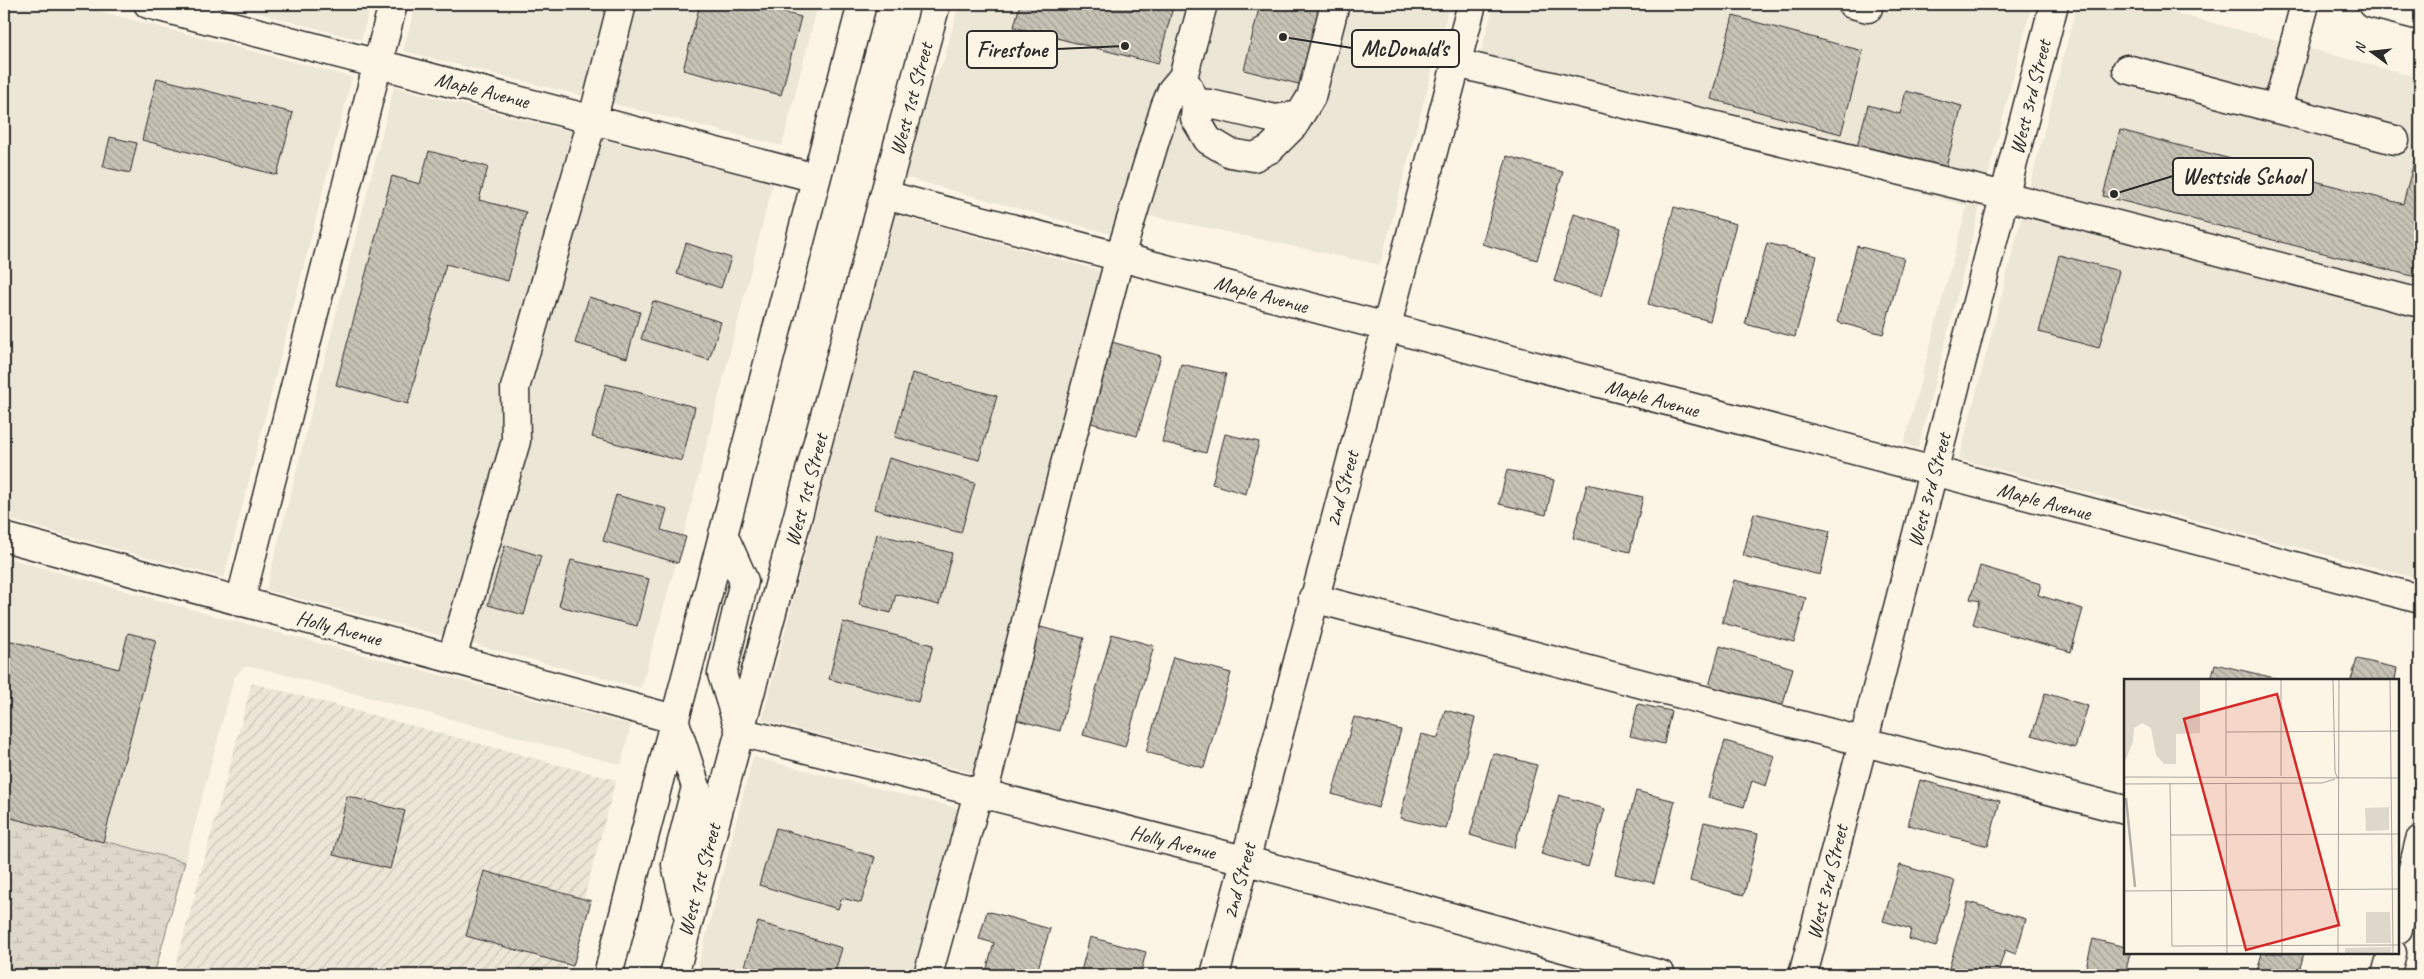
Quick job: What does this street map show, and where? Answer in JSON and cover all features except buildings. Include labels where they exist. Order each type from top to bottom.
[{"type":"street","name":"Maple Avenue","points":[[148,4],[593,118],[816,178]]},
{"type":"street","points":[[240,602],[393,4]]},
{"type":"street","points":[[452,658],[516,441],[515,388],[593,118],[622,4]]},
{"type":"street","points":[[608,975],[862,4]]},
{"type":"street","name":"West 1st Street","points":[[674,975],[936,4]]},
{"type":"street","points":[[928,975],[980,794],[1120,256],[1165,107],[1172,90],[1183,77],[1203,4]]},
{"type":"street","points":[[1183,77],[1196,103],[1195,118],[1208,140],[1230,153],[1254,156],[1270,149],[1294,125],[1311,98],[1335,4]]},
{"type":"street","name":"2nd Street","points":[[1214,975],[1472,4]]},
{"type":"street","name":"West 3rd Street","points":[[1803,975],[2054,4]]},
{"type":"street","points":[[2277,109],[2305,4]]},
{"type":"street","points":[[2373,4],[2420,16]]},
{"type":"street","points":[[1456,63],[2005,196],[2420,303]]},
{"type":"street","points":[[2127,69],[2395,140]]},
{"type":"street","points":[[1196,103],[1275,119],[1300,115]]},
{"type":"street","name":"Maple Avenue","points":[[885,195],[2420,599]]},
{"type":"street","points":[[723,534],[744,581],[722,674],[740,732]]},
{"type":"street","name":"Holly Avenue","points":[[4,537],[674,719]]},
{"type":"street","points":[[1313,598],[1863,740],[2124,810]]},
{"type":"street","points":[[674,719],[696,787],[676,865],[688,919]]},
{"type":"street","name":"Holly Avenue","points":[[740,732],[1244,860],[1661,975]]},
{"type":"street","points":[[2399,925],[2420,840]]},
{"type":"street","points":[[2386,975],[2392,954]]},
{"type":"shaded area","points":[[4,4],[72,4],[352,77],[224,578],[4,518]]},
{"type":"shaded area","points":[[223,4],[371,4],[361,40]]},
{"type":"shaded area","points":[[416,4],[818,4],[782,146],[403,51]]},
{"type":"shaded area","points":[[959,4],[1450,4],[1380,265],[1133,212],[1126,238],[903,177],[922,103],[944,60]]},
{"type":"shaded area","points":[[1494,4],[2032,4],[1918,448],[1904,444],[1967,206],[1477,68]]},
{"type":"shaded area","points":[[2077,4],[2141,4],[2420,78],[2420,579],[1959,459]]},
{"type":"shaded area","points":[[394,87],[773,183],[680,549],[641,688],[266,590]]},
{"type":"shaded area","points":[[893,214],[1117,275],[990,777],[762,720]]},
{"type":"shaded area","points":[[4,557],[215,616],[631,725],[621,765],[256,667],[244,667],[234,678],[185,862],[4,815]]},
{"type":"shaded area","points":[[252,683],[616,780],[563,975],[173,975]]},
{"type":"shaded area","points":[[753,757],[980,814],[939,975],[696,975]]},
{"type":"green space","points":[[4,815],[185,862],[154,975],[4,975]]},
{"type":"place","name":"McDonald's","points":[[1283,37]]},
{"type":"place","name":"Firestone","points":[[1125,46]]},
{"type":"place","name":"Westside School","points":[[2114,194]]}]
